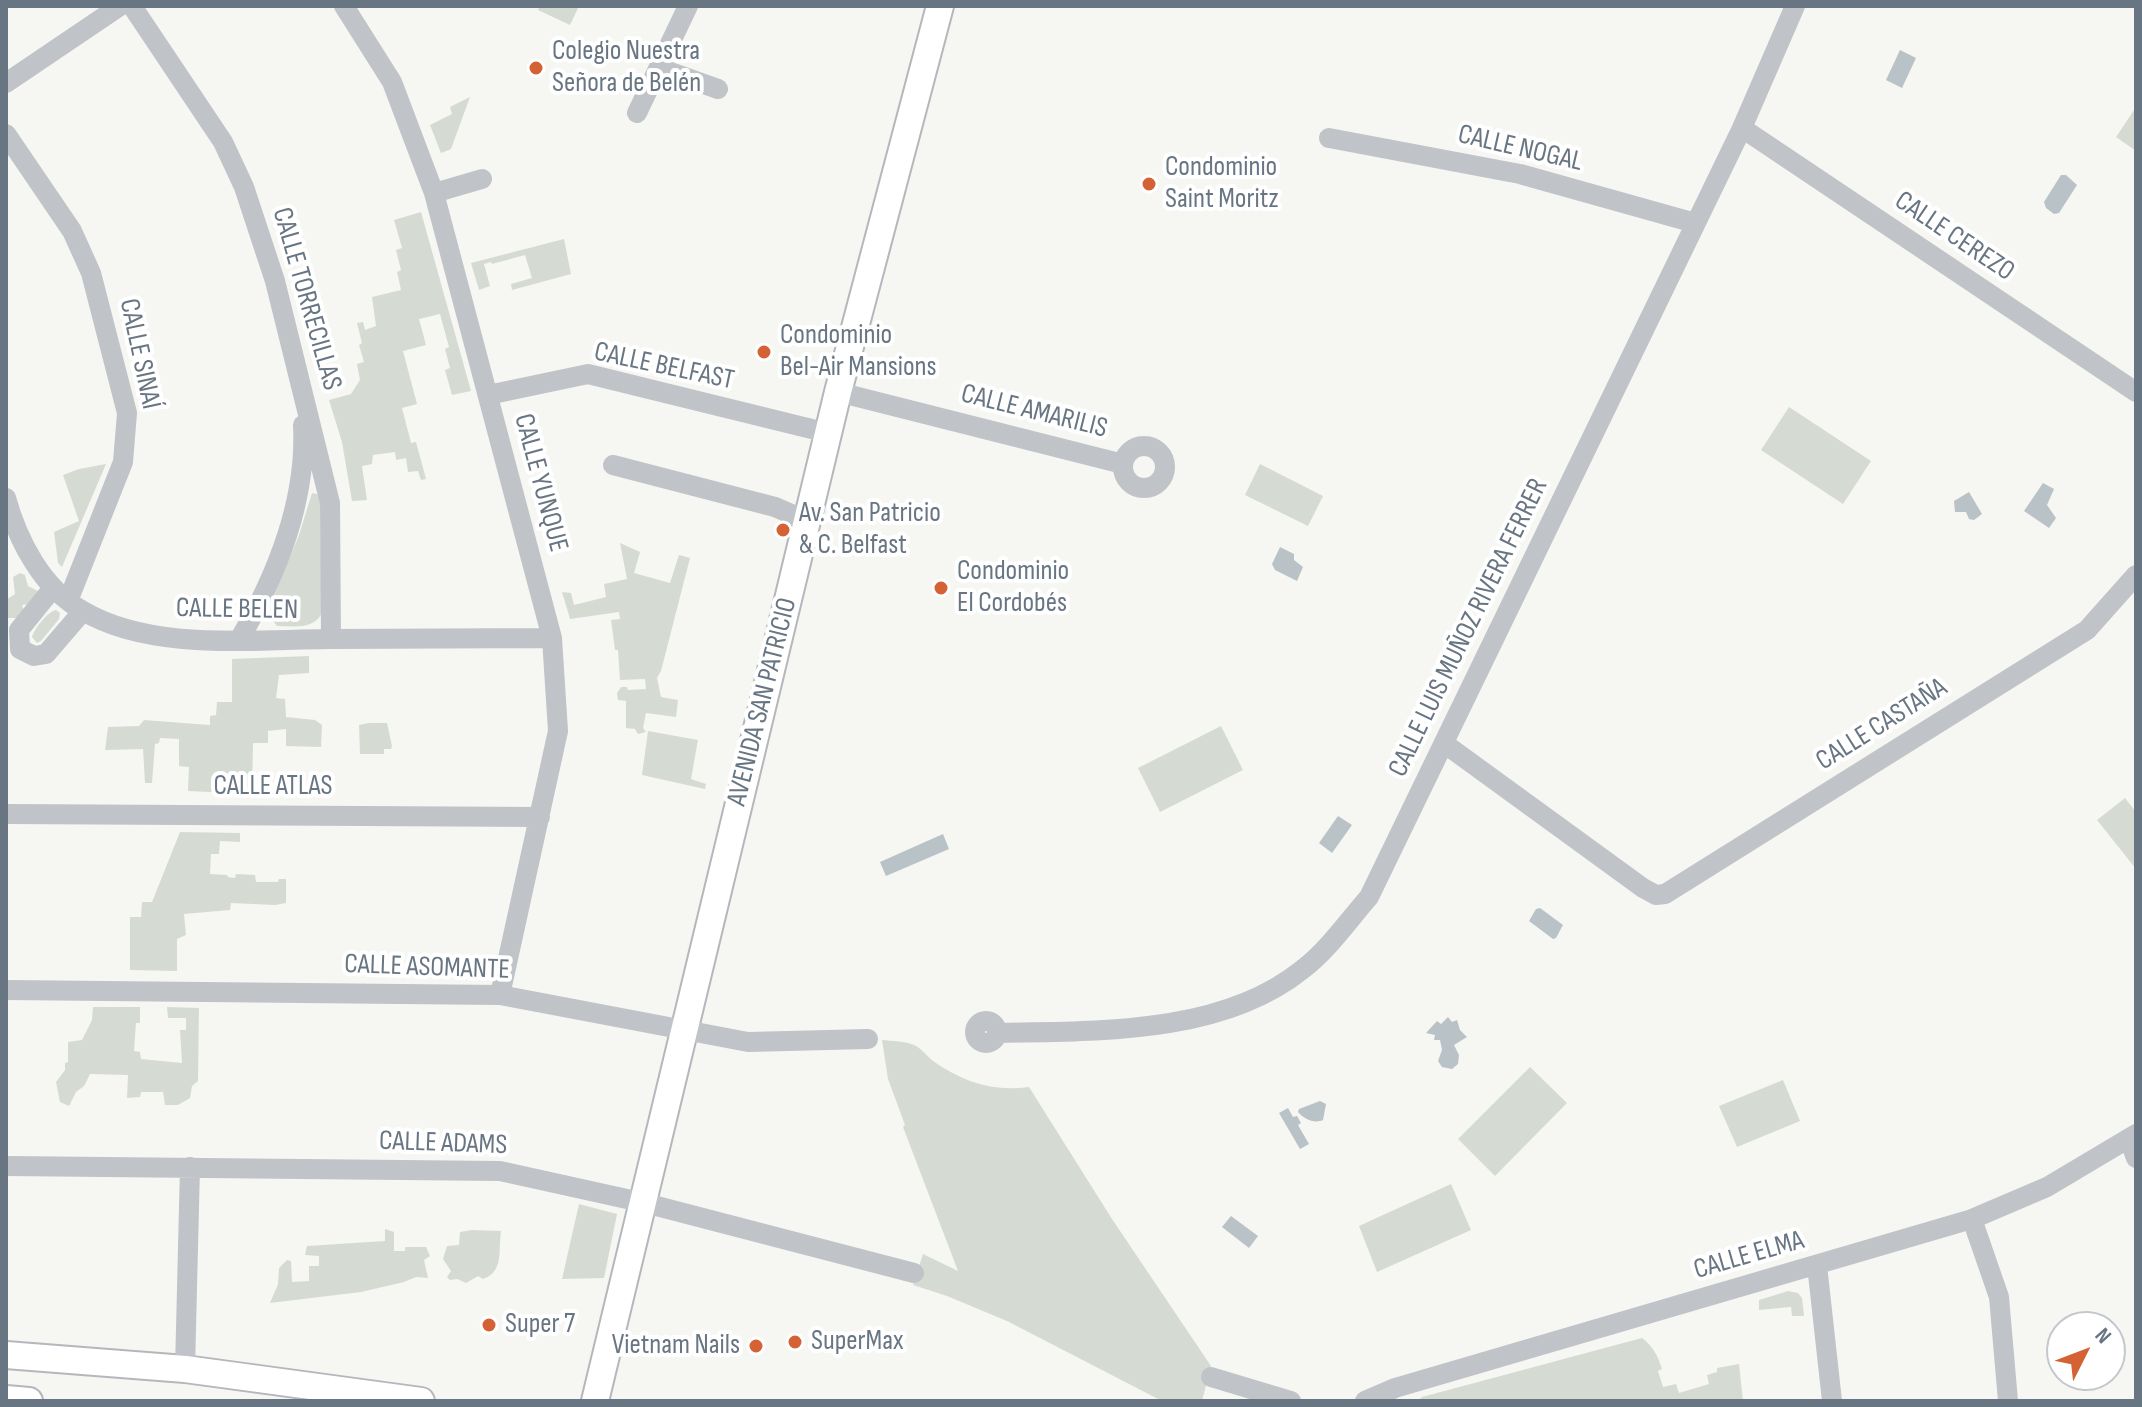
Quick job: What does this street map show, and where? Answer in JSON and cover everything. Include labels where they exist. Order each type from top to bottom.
[{"type":"main road","name":"AVENIDA SAN PATRICIO","points":[[595,1401],[838,392],[940,6]]},
{"type":"main road","points":[[6,1355],[185,1369],[421,1401]]},
{"type":"main road","points":[[6,1399],[29,1401]]},
{"type":"street","points":[[6,83],[120,6]]},
{"type":"street","name":"CALLE TORRECILLAS","points":[[132,6],[216,130],[244,187],[275,281],[330,503],[331,639]]},
{"type":"street","name":"CALLE YUNQUE","points":[[344,6],[392,82],[434,193],[552,638],[558,731],[500,995]]},
{"type":"street","points":[[637,113],[688,6]]},
{"type":"street","name":"CALLE LUIS MUÑOZ RIVERA FERRER","points":[[997,1033],[1072,1032],[1144,1026],[1221,1013],[1281,985],[1305,968],[1369,897],[1742,128],[1795,6]]},
{"type":"street","points":[[659,68],[718,89]]},
{"type":"street","name":"CALLE CEREZO","points":[[1742,128],[2136,392]]},
{"type":"street","name":"CALLE SINAÍ","points":[[6,134],[72,231],[91,273],[127,413],[123,462],[68,600]]},
{"type":"street","name":"CALLE NOGAL","points":[[1329,138],[1520,174],[1695,223]]},
{"type":"street","points":[[434,193],[482,179]]},
{"type":"street","name":"CALLE BELFAST","points":[[488,395],[588,374],[828,433]]},
{"type":"street","points":[[239,640],[258,607],[298,502],[303,477],[302,384]]},
{"type":"street","name":"CALLE AMARILIS","points":[[838,392],[1123,464]]},
{"type":"street","points":[[613,465],[775,507],[807,521]]},
{"type":"street","points":[[6,498],[29,555],[68,600]]},
{"type":"street","name":"CALLE CASTAÑA","points":[[1445,744],[1643,888],[1656,895],[1665,894],[2087,630],[2136,575]]},
{"type":"street","name":"CALLE BELEN","points":[[68,600],[123,629],[150,635],[239,640],[552,638]]},
{"type":"street","name":"CALLE ATLAS","points":[[6,814],[540,817]]},
{"type":"street","name":"CALLE ASOMANTE","points":[[6,990],[500,995],[748,1042],[868,1039]]},
{"type":"street","name":"CALLE ELMA","points":[[1365,1401],[1395,1388],[1972,1219],[2047,1187],[2134,1144]]},
{"type":"street","name":"CALLE ADAMS","points":[[6,1166],[500,1171],[645,1203],[914,1273]]},
{"type":"street","points":[[185,1369],[190,1167]]},
{"type":"street","points":[[1972,1219],[1999,1297],[2008,1401]]},
{"type":"street","points":[[1817,1265],[1832,1401]]},
{"type":"street","points":[[1211,1377],[1291,1401]]},
{"type":"shaded area","points":[[540,6],[579,6],[570,25],[538,10]]},
{"type":"shaded area","points":[[1900,50],[1916,58],[1902,88],[1886,80]]},
{"type":"shaded area","points":[[470,97],[451,149],[441,153],[430,125],[452,114],[450,107]]},
{"type":"shaded area","points":[[2136,107],[2136,151],[2116,137]]},
{"type":"shaded area","points":[[2061,175],[2066,175],[2077,185],[2059,213],[2054,214],[2044,202]]},
{"type":"shaded area","points":[[421,212],[471,391],[452,395],[445,370],[450,368],[445,349],[449,347],[440,314],[419,319],[426,345],[403,351],[417,404],[402,408],[411,443],[416,442],[426,479],[421,480],[418,471],[408,472],[406,458],[396,460],[395,452],[373,455],[372,464],[362,466],[367,500],[352,501],[342,442],[329,400],[351,394],[360,380],[357,364],[364,362],[357,323],[363,322],[365,330],[376,326],[372,297],[401,290],[397,272],[401,270],[396,250],[402,248],[394,220]]},
{"type":"shaded area","points":[[564,239],[571,274],[512,290],[511,284],[532,278],[525,255],[484,264],[490,286],[479,290],[471,263]]},
{"type":"shaded area","points":[[1789,407],[1871,461],[1843,504],[1761,450]]},
{"type":"shaded area","points":[[106,464],[62,567],[58,563],[54,532],[79,521],[63,475]]},
{"type":"shaded area","points":[[1260,464],[1323,496],[1308,526],[1245,495]]},
{"type":"shaded area","points":[[2043,483],[2054,489],[2047,505],[2056,518],[2049,528],[2024,511]]},
{"type":"shaded area","points":[[1969,492],[1982,514],[1974,520],[1969,519],[1966,512],[1955,512],[1954,501]]},
{"type":"shaded area","points":[[312,493],[320,499],[322,613],[309,625],[277,626],[269,616],[270,606],[299,535]]},
{"type":"shaded area","points":[[620,543],[640,552],[634,573],[670,583],[679,555],[690,558],[657,678],[661,697],[678,700],[676,717],[646,713],[643,728],[646,732],[638,734],[635,729],[626,728],[626,701],[618,700],[617,693],[621,687],[628,690],[646,689],[645,679],[620,680],[618,650],[615,650],[611,620],[620,619],[619,612],[570,619],[562,592],[571,593],[574,605],[606,597],[604,584],[627,579]]},
{"type":"shaded area","points":[[1280,547],[1294,554],[1294,560],[1303,567],[1297,581],[1275,570],[1272,564]]},
{"type":"shaded area","points":[[20,573],[25,575],[28,586],[38,591],[30,604],[22,605],[25,613],[16,618],[6,618],[6,600],[15,594],[13,577]]},
{"type":"shaded area","points":[[56,610],[60,613],[59,619],[37,643],[32,637],[36,629],[45,617]]},
{"type":"shaded area","points":[[309,656],[309,673],[279,675],[276,698],[285,699],[286,717],[315,720],[322,725],[321,747],[286,746],[286,729],[268,731],[268,743],[253,743],[252,794],[188,791],[189,767],[179,766],[179,739],[160,738],[159,743],[155,744],[152,783],[145,783],[143,749],[105,750],[108,727],[139,726],[144,720],[210,725],[210,716],[216,715],[217,702],[232,702],[232,659]]},
{"type":"shaded area","points":[[387,723],[392,746],[391,749],[384,749],[384,754],[360,754],[359,725]]},
{"type":"shaded area","points":[[1221,726],[1243,770],[1160,812],[1138,768]]},
{"type":"shaded area","points":[[648,731],[698,740],[691,779],[706,784],[705,789],[642,775]]},
{"type":"shaded area","points":[[2125,798],[2136,812],[2136,869],[2097,820]]},
{"type":"shaded area","points":[[1338,816],[1352,825],[1332,853],[1319,843]]},
{"type":"shaded area","points":[[180,832],[240,833],[240,842],[220,841],[219,854],[211,854],[210,874],[235,878],[236,874],[255,875],[256,882],[286,879],[286,903],[231,903],[230,910],[184,914],[186,935],[177,939],[177,971],[130,970],[130,917],[141,917],[142,902],[152,902]]},
{"type":"shaded area","points":[[943,834],[949,849],[886,876],[880,862]]},
{"type":"shaded area","points":[[1540,908],[1563,925],[1556,938],[1553,939],[1529,921],[1536,909]]},
{"type":"shaded area","points":[[93,1007],[140,1007],[134,1051],[140,1052],[141,1059],[182,1063],[180,1030],[186,1030],[186,1018],[168,1018],[167,1007],[199,1008],[198,1081],[192,1086],[190,1098],[178,1105],[165,1105],[163,1092],[141,1092],[140,1097],[127,1098],[128,1075],[90,1074],[69,1106],[60,1102],[56,1082],[68,1062],[68,1042],[82,1040],[92,1020]]},
{"type":"shaded area","points":[[1448,1017],[1452,1022],[1457,1020],[1460,1030],[1467,1037],[1454,1045],[1459,1055],[1458,1064],[1452,1069],[1442,1067],[1438,1061],[1442,1050],[1440,1040],[1434,1040],[1435,1035],[1426,1033],[1437,1021],[1441,1024]]},
{"type":"shaded area","points":[[882,1040],[914,1045],[944,1068],[979,1084],[1003,1088],[1029,1087],[1112,1219],[1211,1366],[1202,1401],[1162,1401],[1007,1321],[913,1285],[923,1254],[958,1271],[903,1127],[905,1125],[888,1079]]},
{"type":"shaded area","points":[[1530,1067],[1567,1103],[1495,1176],[1458,1139]]},
{"type":"shaded area","points":[[1783,1080],[1800,1121],[1737,1147],[1719,1106]]},
{"type":"shaded area","points":[[1320,1101],[1326,1104],[1323,1120],[1309,1120],[1298,1112],[1299,1109]]},
{"type":"shaded area","points":[[1288,1108],[1293,1117],[1297,1116],[1301,1123],[1298,1125],[1309,1144],[1300,1149],[1279,1113]]},
{"type":"shaded area","points":[[1451,1184],[1471,1230],[1377,1272],[1359,1226]]},
{"type":"shaded area","points":[[579,1204],[617,1214],[604,1278],[562,1279]]},
{"type":"shaded area","points":[[1231,1216],[1258,1236],[1249,1248],[1222,1227]]},
{"type":"shaded area","points":[[385,1229],[394,1232],[394,1251],[405,1251],[405,1247],[426,1247],[430,1256],[424,1260],[428,1278],[416,1277],[361,1292],[270,1303],[278,1284],[279,1268],[287,1260],[291,1261],[292,1282],[309,1281],[309,1266],[319,1266],[319,1256],[305,1255],[307,1246],[385,1241]]},
{"type":"shaded area","points":[[501,1231],[497,1266],[490,1276],[483,1279],[478,1276],[466,1283],[450,1280],[447,1277],[451,1271],[443,1259],[447,1246],[459,1245],[460,1232]]},
{"type":"shaded area","points":[[1788,1291],[1798,1293],[1802,1298],[1804,1316],[1792,1316],[1791,1307],[1759,1310],[1759,1300]]},
{"type":"shaded area","points":[[1642,1338],[1659,1360],[1662,1369],[1658,1371],[1663,1387],[1676,1384],[1679,1393],[1709,1384],[1707,1375],[1717,1372],[1717,1368],[1739,1364],[1743,1401],[1418,1401],[1422,1397]]},
{"type":"place","name":"Colegio Nuestra Señora de Belén","points":[[536,68]]},
{"type":"place","name":"Condominio Saint Moritz","points":[[1149,184]]},
{"type":"place","name":"Condominio Bel-Air Mansions","points":[[764,352]]},
{"type":"place","name":"Av. San Patricio & C. Belfast","points":[[783,530]]},
{"type":"place","name":"Condominio El Cordobés","points":[[941,588]]},
{"type":"place","name":"Super 7","points":[[489,1325]]},
{"type":"place","name":"SuperMax","points":[[795,1342]]},
{"type":"place","name":"Vietnam Nails","points":[[756,1346]]}]
